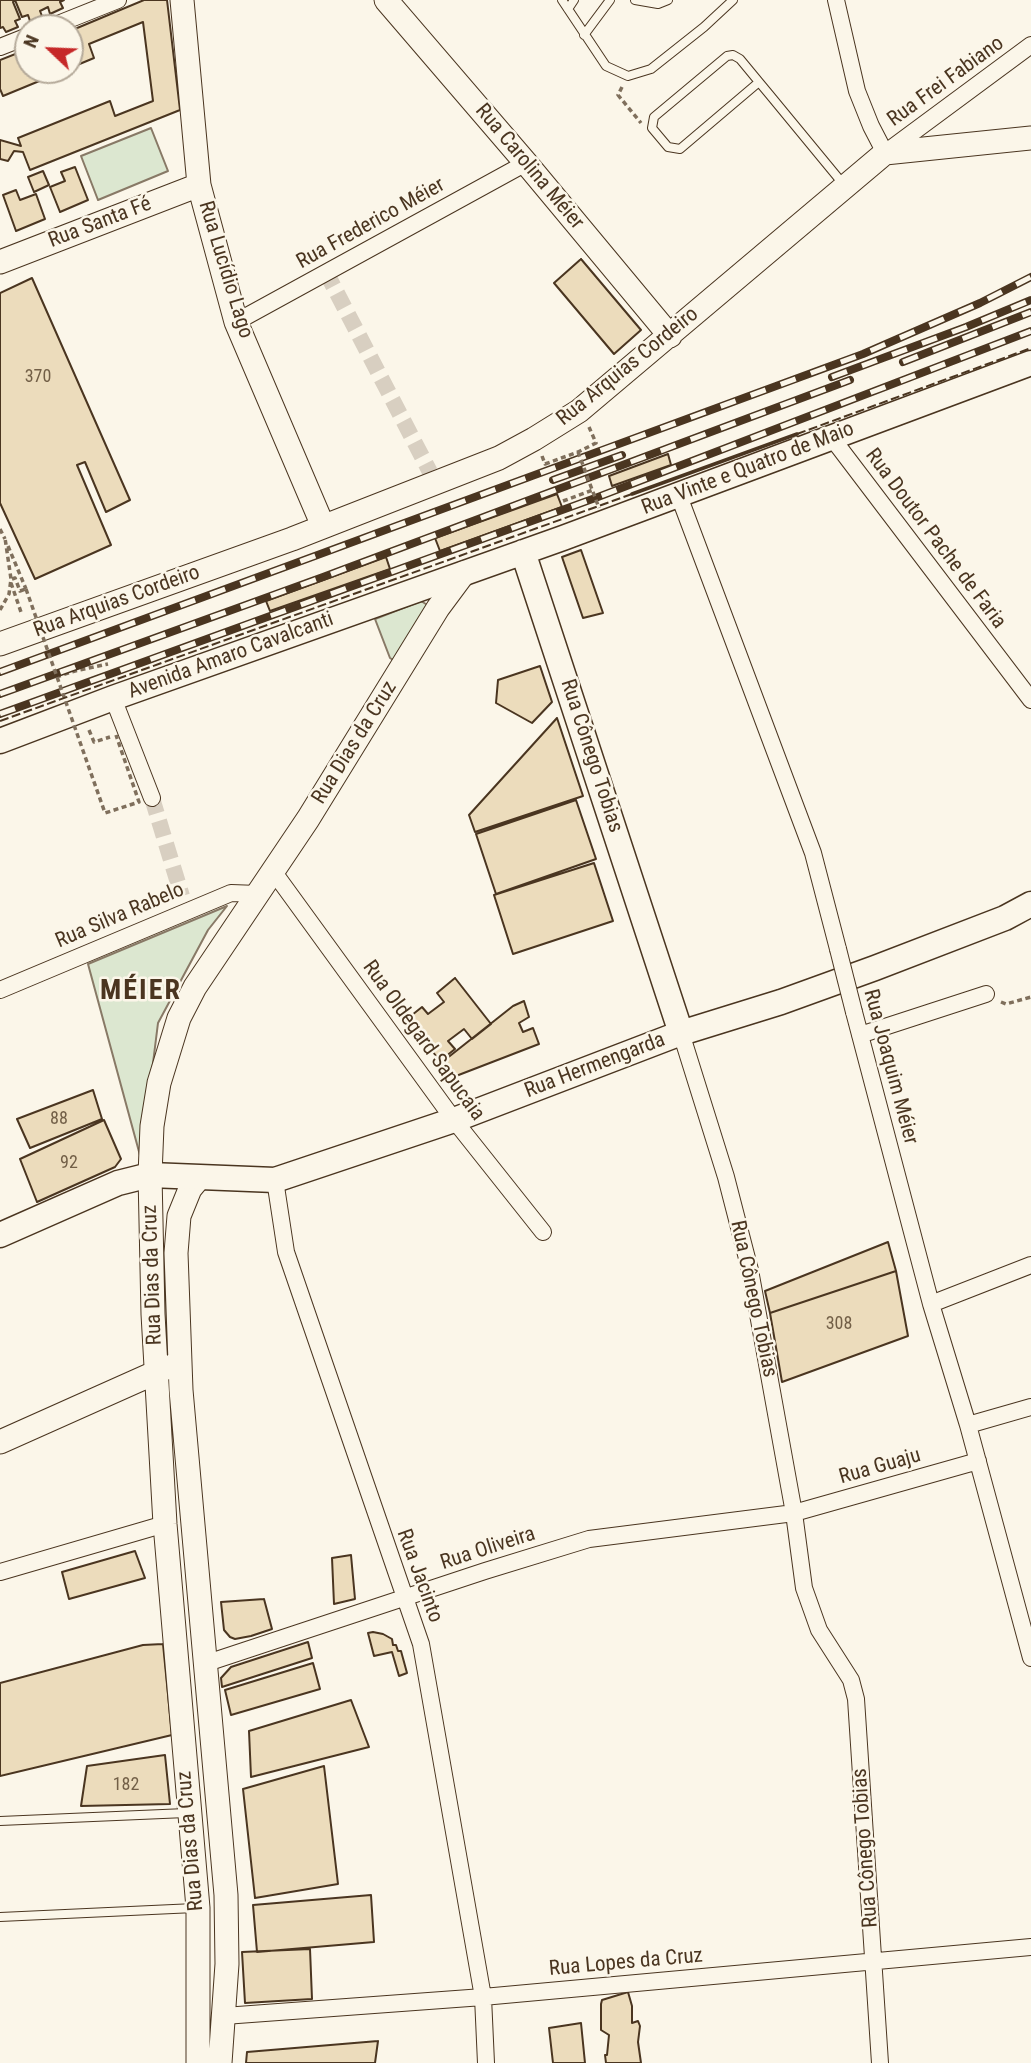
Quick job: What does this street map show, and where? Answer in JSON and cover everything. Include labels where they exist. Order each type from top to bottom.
[{"type":"main road","name":"Rua Vinte e Quatro de Maio","points":[[464,573],[679,496],[1031,363]]},
{"type":"main road","name":"Rua Cônego Tobias","points":[[523,552],[681,1033]]},
{"type":"main road","name":"Avenida Amaro Cavalcanti","points":[[0,741],[464,573]]},
{"type":"main road","name":"Rua Hermengarda","points":[[0,1235],[118,1183],[150,1175],[275,1180],[454,1120],[681,1033],[781,1002],[913,955],[1005,918],[1031,904]]},
{"type":"street","points":[[83,14],[118,0]]},
{"type":"street","name":"Rua Lucídio Lago","points":[[182,0],[199,185],[236,321],[323,526]]},
{"type":"street","name":"Rua Carolina Méier","points":[[386,0],[670,335]]},
{"type":"street","points":[[836,0],[857,91],[885,153],[1031,138]]},
{"type":"street","name":"Rua Frei Fabiano","points":[[885,153],[1031,45]]},
{"type":"street","name":"Rua Arquias Cordeiro","points":[[0,644],[323,526],[433,478],[499,458],[534,439],[579,411],[885,153]]},
{"type":"street","name":"Rua Frederico Méier","points":[[236,321],[526,163]]},
{"type":"street","name":"Rua Santa Fé","points":[[0,262],[199,185]]},
{"type":"street","name":"Rua Doutor Pache de Faria","points":[[832,438],[1031,700]]},
{"type":"street","name":"Rua Joaquim Méier","points":[[679,496],[813,853],[930,1304],[968,1425],[1031,1658]]},
{"type":"street","name":"Rua Dias da Cruz","points":[[198,2063],[198,1908],[165,1524],[156,1374],[150,1175],[152,1126],[159,1083],[179,1018],[195,987],[273,871],[438,608],[464,573]]},
{"type":"street","points":[[113,698],[152,798]]},
{"type":"street","name":"Rua Oldegard Sapucaia","points":[[273,871],[454,1120],[542,1232]]},
{"type":"street","name":"Rua Silva Rabelo","points":[[0,990],[184,904],[230,893],[258,894]]},
{"type":"street","points":[[860,1035],[986,994]]},
{"type":"street","name":"Rua Cônego Tobias","points":[[681,1033],[723,1166],[750,1270],[794,1513],[804,1588],[819,1630],[851,1680],[856,1699],[880,2063]]},
{"type":"street","name":"Rua Dias da Cruz","points":[[200,1177],[190,1189],[179,1216],[176,1253],[180,1361],[226,1895],[227,1964],[220,2063]]},
{"type":"street","name":"Rua Jacinto","points":[[275,1180],[286,1252],[423,1655],[483,1997],[486,2063]]},
{"type":"street","points":[[930,1304],[1031,1265]]},
{"type":"street","points":[[0,1442],[180,1361]]},
{"type":"street","points":[[968,1425],[1031,1407]]},
{"type":"street","name":"Rua Guaju","points":[[794,1513],[978,1461]]},
{"type":"street","name":"Rua Oliveira","points":[[204,1664],[589,1539],[794,1513]]},
{"type":"street","points":[[0,1572],[165,1524]]},
{"type":"street","name":"Rua Lopes da Cruz","points":[[224,2016],[483,1997],[1031,1947]]},
{"type":"lane","points":[[562,0],[606,66],[628,76],[652,69],[733,0]]},
{"type":"lane","points":[[568,9],[574,0]]},
{"type":"lane","points":[[584,35],[610,0]]},
{"type":"lane","points":[[639,1],[658,4],[668,0]]},
{"type":"lane","points":[[759,82],[680,149],[668,147],[652,128],[654,117],[727,56],[733,55],[740,59],[845,186]]},
{"type":"lane","points":[[0,1821],[189,1813]]},
{"type":"lane","points":[[0,1917],[198,1908]]},
{"type":"path","points":[[628,76],[618,94],[640,122],[652,123]]},
{"type":"path","points":[[545,464],[596,443]]},
{"type":"path","points":[[578,452],[599,508]]},
{"type":"path","points":[[563,501],[593,490]]},
{"type":"path","points":[[0,529],[26,589],[105,813],[139,802],[116,735],[94,742],[81,710]]},
{"type":"path","points":[[5,538],[11,581],[28,634]]},
{"type":"path","points":[[11,581],[15,578],[20,591],[26,589]]},
{"type":"path","points":[[0,610],[9,594],[11,581]]},
{"type":"path","points":[[56,677],[108,664]]},
{"type":"path","points":[[986,994],[1006,1004],[1031,997]]},
{"type":"green space","points":[[151,128],[168,171],[98,200],[81,156]]},
{"type":"green space","points":[[421,601],[429,606],[398,663],[390,658],[375,619]]},
{"type":"green space","points":[[227,906],[208,930],[158,1023],[141,1159],[88,964]]},
{"type":"building","points":[[0,0],[15,0],[13,2],[18,14],[14,14],[14,29],[6,32],[3,27],[0,28]]},
{"type":"building","points":[[15,0],[64,0],[60,2],[63,8],[50,14],[48,7],[40,11],[41,14],[21,14]]},
{"type":"building","points":[[144,0],[167,0],[180,110],[30,170],[23,152],[14,151],[8,161],[0,159],[0,140],[21,146],[18,138],[110,101],[115,116],[153,101],[143,22],[89,44],[94,58],[84,62],[84,25]]},
{"type":"building","points":[[14,54],[14,84],[32,84],[3,96],[0,89],[0,60]]},
{"type":"building","points":[[75,167],[88,200],[60,212],[50,187],[65,181],[61,172]]},
{"type":"building","points":[[43,171],[49,185],[34,192],[28,177]]},
{"type":"building","points":[[16,190],[20,200],[36,194],[45,219],[16,231],[3,195]]},
{"type":"building","points":[[581,259],[641,330],[614,354],[554,283]]},
{"type":"building","points":[[32,278],[130,500],[106,512],[85,462],[77,465],[111,545],[35,579],[0,503],[0,293]]},
{"type":"building","points":[[668,454],[671,465],[612,486],[609,476]]},
{"type":"building","points":[[557,494],[562,507],[440,551],[435,538]]},
{"type":"building","points":[[581,550],[603,613],[583,618],[562,557]]},
{"type":"building","points":[[386,557],[390,569],[270,611],[266,601]]},
{"type":"building","points":[[540,666],[552,702],[532,723],[496,703],[498,680]]},
{"type":"building","points":[[557,718],[583,796],[475,832],[469,815]]},
{"type":"building","points":[[576,800],[596,859],[496,894],[476,834]]},
{"type":"building","points":[[594,863],[613,921],[513,954],[494,895]]},
{"type":"building","points":[[455,978],[491,1024],[472,1039],[464,1029],[448,1041],[455,1049],[440,1061],[407,1019],[422,1007],[428,1014],[444,1002],[437,993]]},
{"type":"building","points":[[524,1001],[529,1017],[519,1023],[523,1032],[533,1028],[539,1044],[456,1076],[441,1063],[513,1006]]},
{"type":"building","points":[[93,1090],[102,1119],[30,1148],[17,1119]]},
{"type":"building","points":[[104,1120],[121,1159],[115,1167],[37,1202],[20,1159]]},
{"type":"building","points":[[888,1242],[896,1271],[770,1313],[765,1291]]},
{"type":"building","points":[[896,1271],[908,1336],[782,1382],[770,1313]]},
{"type":"building","points":[[135,1551],[145,1578],[69,1599],[62,1572]]},
{"type":"building","points":[[351,1555],[355,1599],[334,1604],[332,1558]]},
{"type":"building","points":[[264,1599],[272,1629],[251,1636],[235,1639],[230,1637],[224,1630],[221,1602]]},
{"type":"building","points":[[373,1632],[392,1639],[393,1645],[401,1651],[407,1673],[399,1676],[392,1652],[374,1656],[368,1633]]},
{"type":"building","points":[[308,1642],[312,1658],[222,1687],[221,1678],[231,1667]]},
{"type":"building","points":[[163,1644],[172,1735],[0,1776],[0,1683],[143,1645]]},
{"type":"building","points":[[313,1663],[320,1689],[231,1715],[225,1690]]},
{"type":"building","points":[[351,1700],[369,1747],[251,1777],[249,1731]]},
{"type":"building","points":[[165,1755],[170,1804],[81,1806],[87,1766]]},
{"type":"building","points":[[324,1766],[338,1884],[255,1898],[243,1789]]},
{"type":"building","points":[[371,1895],[374,1942],[257,1952],[253,1905]]},
{"type":"building","points":[[310,1949],[312,1999],[245,2003],[242,1952]]},
{"type":"building","points":[[628,1992],[632,2006],[632,2023],[638,2021],[640,2026],[638,2042],[641,2063],[606,2063],[609,2035],[601,2030],[602,2000]]},
{"type":"building","points":[[581,2023],[585,2063],[553,2063],[549,2028]]},
{"type":"building","points":[[378,2041],[375,2063],[246,2063],[247,2052]]},
{"type":"tunnel","points":[[326,272],[430,472]]},
{"type":"tunnel","points":[[152,798],[182,896]]},
{"type":"railway","points":[[0,672],[863,354],[980,303],[1031,277]]},
{"type":"railway","points":[[832,377],[1031,300]]},
{"type":"railway","points":[[903,362],[1031,312]]},
{"type":"railway","points":[[0,714],[598,497],[1031,331]]},
{"type":"railway","points":[[0,694],[323,577],[850,380]]},
{"type":"railway","points":[[553,480],[622,455]]},
{"type":"fence","points":[[797,434],[1031,348]]},
{"type":"fence","points":[[0,721],[632,494]]},
{"type":"wall","points":[[632,494],[797,434]]},
{"type":"district","name":"MÉIER","points":[[141,992]]}]
